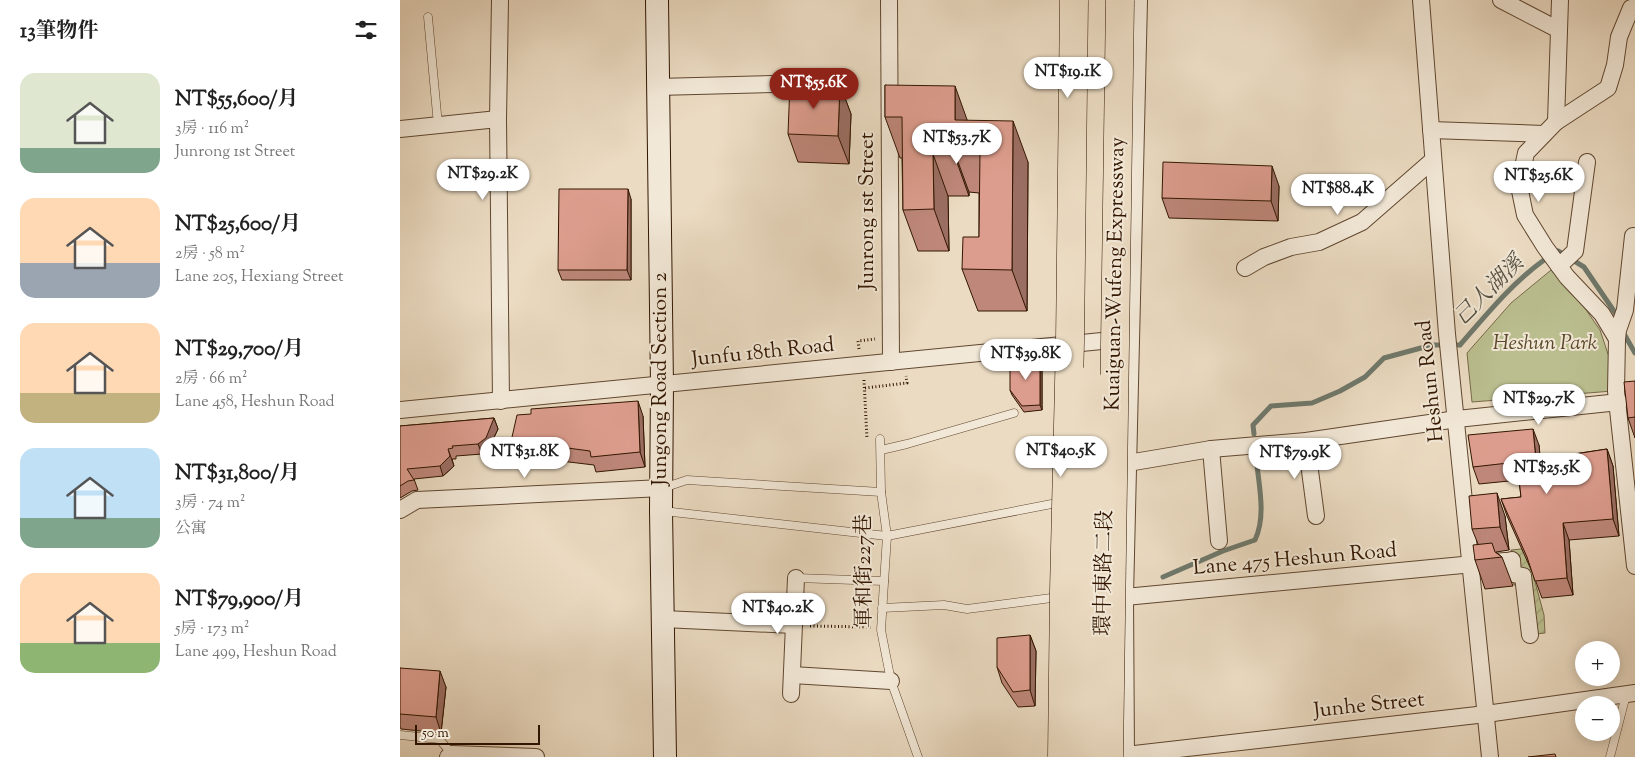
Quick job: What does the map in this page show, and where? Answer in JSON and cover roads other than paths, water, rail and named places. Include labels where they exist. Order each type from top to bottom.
[{"type":"highway","points":[[1062,757],[1074,0]]},
{"type":"highway","name":"Kuaiguan-Wufeng Expressway","points":[[1083,757],[1093,0]]},
{"type":"highway","name":"Kuaiguan-Wufeng Expressway","points":[[1117,756],[1120,0]]},
{"type":"main road","name":"Jungong Road Section 2","points":[[657,0],[662,385],[662,619],[665,757]]},
{"type":"street","points":[[500,0],[498,119],[500,401]]},
{"type":"street","name":"Junrong 1st Street","points":[[889,0],[891,362]]},
{"type":"street","name":"環中東路二段","points":[[1070,757],[1085,0]]},
{"type":"street","name":"環中東路二段","points":[[1117,756],[1125,597],[1140,0]]},
{"type":"street","name":"Heshun Road","points":[[1420,0],[1447,334],[1490,757]]},
{"type":"street","points":[[1501,0],[1559,30]]},
{"type":"street","points":[[1550,128],[1560,0]]},
{"type":"street","points":[[1618,334],[1602,314],[1566,277],[1545,247],[1526,215],[1519,186],[1526,154],[1550,128],[1608,88],[1615,65],[1619,37],[1631,8],[1635,6]]},
{"type":"street","points":[[658,87],[774,84]]},
{"type":"street","points":[[400,129],[498,119]]},
{"type":"street","points":[[1431,130],[1550,128]]},
{"type":"street","points":[[1245,268],[1264,257],[1291,247],[1319,242],[1362,222],[1433,160]]},
{"type":"street","points":[[1559,266],[1575,251],[1587,162]]},
{"type":"street","points":[[1635,237],[1625,310],[1618,334],[1618,397],[1635,566]]},
{"type":"street","name":"Junfu 18th Road","points":[[400,410],[1131,338]]},
{"type":"street","points":[[1128,463],[1210,449],[1306,440],[1618,397],[1635,391]]},
{"type":"street","points":[[1306,440],[1316,516]]},
{"type":"street","points":[[1210,449],[1219,540]]},
{"type":"street","points":[[400,510],[417,500],[662,488]]},
{"type":"street","name":"Lane 475 Heshun Road","points":[[1125,597],[1512,560],[1513,574],[1523,576],[1530,635]]},
{"type":"street","points":[[791,694],[796,578]]},
{"type":"street","points":[[662,619],[794,625]]},
{"type":"street","points":[[792,675],[891,682]]},
{"type":"street","name":"Junhe Street","points":[[1117,756],[1486,714],[1630,694]]},
{"type":"street","points":[[450,755],[536,757]]},
{"type":"lane","points":[[428,17],[438,125]]},
{"type":"lane","points":[[1064,136],[1079,190]]},
{"type":"lane","points":[[880,450],[1014,413]]},
{"type":"lane","name":"軍和街227巷","points":[[880,439],[881,492],[887,536],[881,630],[891,682],[918,757]]},
{"type":"lane","points":[[662,488],[687,480],[881,492]]},
{"type":"lane","points":[[661,511],[887,536],[1076,500]]},
{"type":"lane","points":[[796,578],[884,581]]},
{"type":"lane","points":[[882,608],[944,605],[967,609],[1074,595]]},
{"type":"lane","points":[[1610,757],[1630,694]]},
{"type":"lane","points":[[400,736],[439,739],[450,755]]},
{"type":"waterway","name":"己人湖溪","points":[[1558,251],[1584,267],[1618,317]]},
{"type":"waterway","name":"己人湖溪","points":[[1254,434],[1253,425],[1271,406],[1312,403],[1340,391],[1365,377],[1384,358],[1432,345],[1460,345],[1489,311],[1532,269],[1544,260]]},
{"type":"waterway","name":"己人湖溪","points":[[1623,332],[1635,353]]},
{"type":"waterway","name":"己人湖溪","points":[[1163,577],[1223,551],[1255,540],[1259,530],[1261,509],[1256,456]]},
{"type":"park label","name":"Heshun Park","points":[[1545,344]]}]
